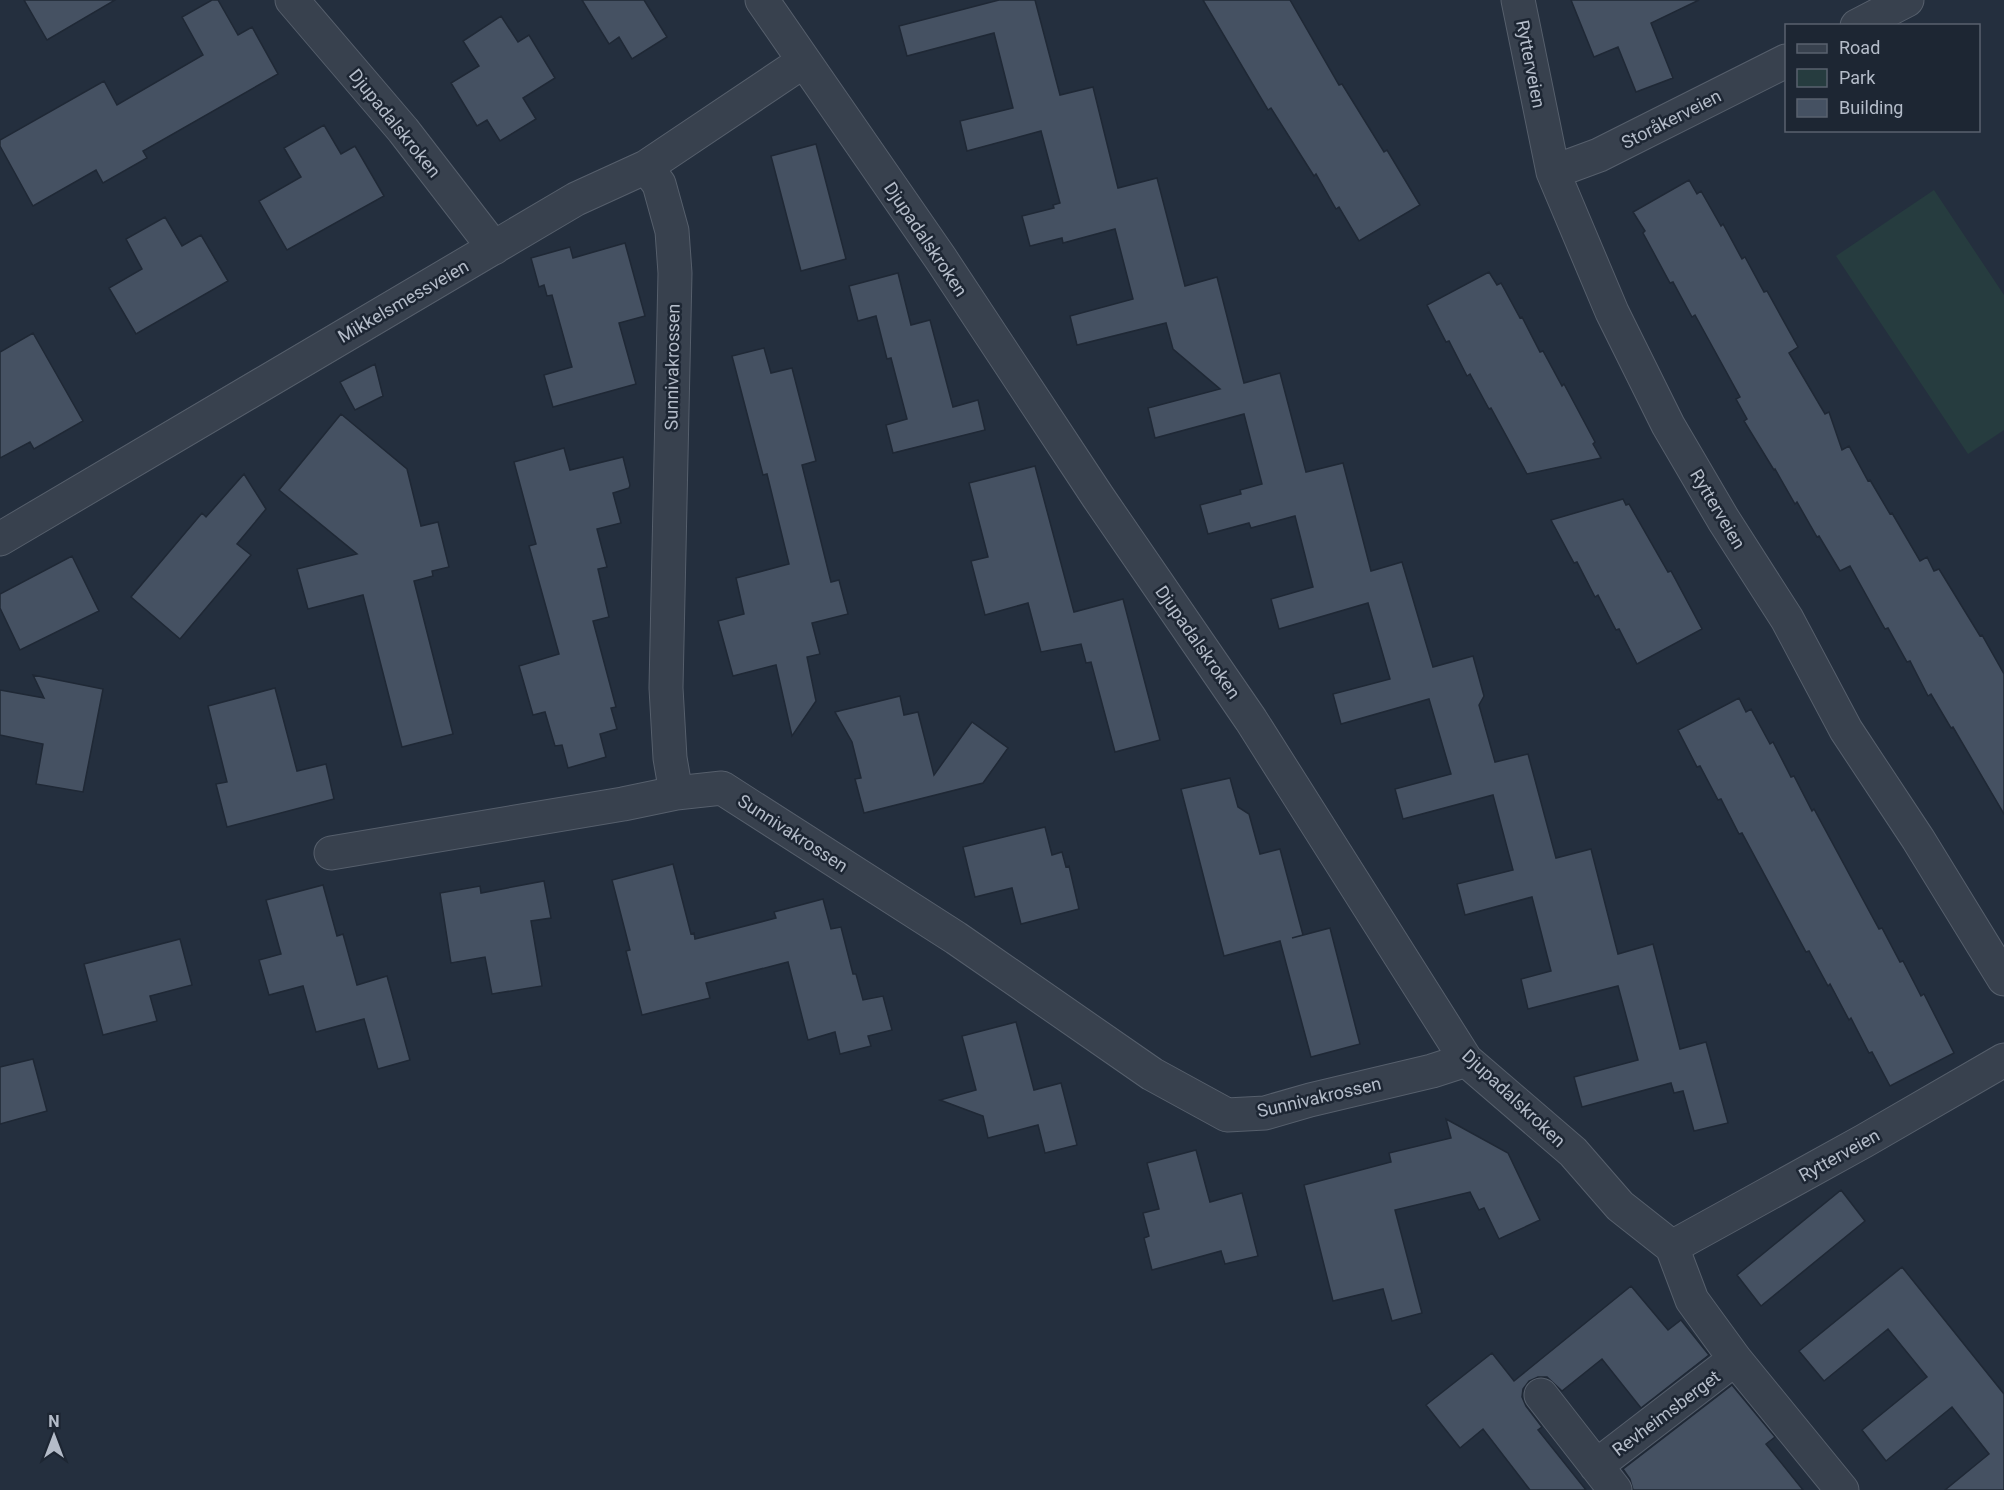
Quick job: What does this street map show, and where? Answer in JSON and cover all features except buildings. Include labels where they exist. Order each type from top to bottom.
[{"type":"street","name":"Djupadalskroken","points":[[292,0],[403,130],[494,248]]},
{"type":"street","name":"Djupadalskroken","points":[[762,0],[934,250],[1091,487],[1251,720],[1466,1059],[1573,1152],[1620,1206],[1672,1247]]},
{"type":"street","name":"Rytterveien","points":[[1518,0],[1553,172],[1612,312],[1668,425],[1723,519],[1787,619],[1846,730],[1918,839],[2004,979]]},
{"type":"street","points":[[1861,24],[1907,0]]},
{"type":"street","name":"Mikkelsmessveien","points":[[0,539],[576,199],[646,167],[804,61]]},
{"type":"street","name":"Storåkerveien","points":[[1553,172],[1599,155],[1785,62]]},
{"type":"street","name":"Sunnivakrossen","points":[[646,167],[659,184],[672,231],[675,273],[666,688],[670,758],[676,793],[722,788],[956,938],[1152,1074],[1227,1115],[1265,1113],[1432,1071],[1466,1059]]},
{"type":"street","points":[[331,853],[676,793]]},
{"type":"street","name":"Rytterveien","points":[[1672,1247],[1864,1141],[2004,1059]]},
{"type":"street","name":"Revheimsberget","points":[[1672,1247],[1692,1300],[1735,1359],[1842,1490]]},
{"type":"street","name":"Revheimsberget","points":[[1541,1395],[1605,1478],[1735,1359]]},
{"type":"green space","points":[[1934,190],[2004,295],[2004,430],[1968,454],[1836,256]]}]
